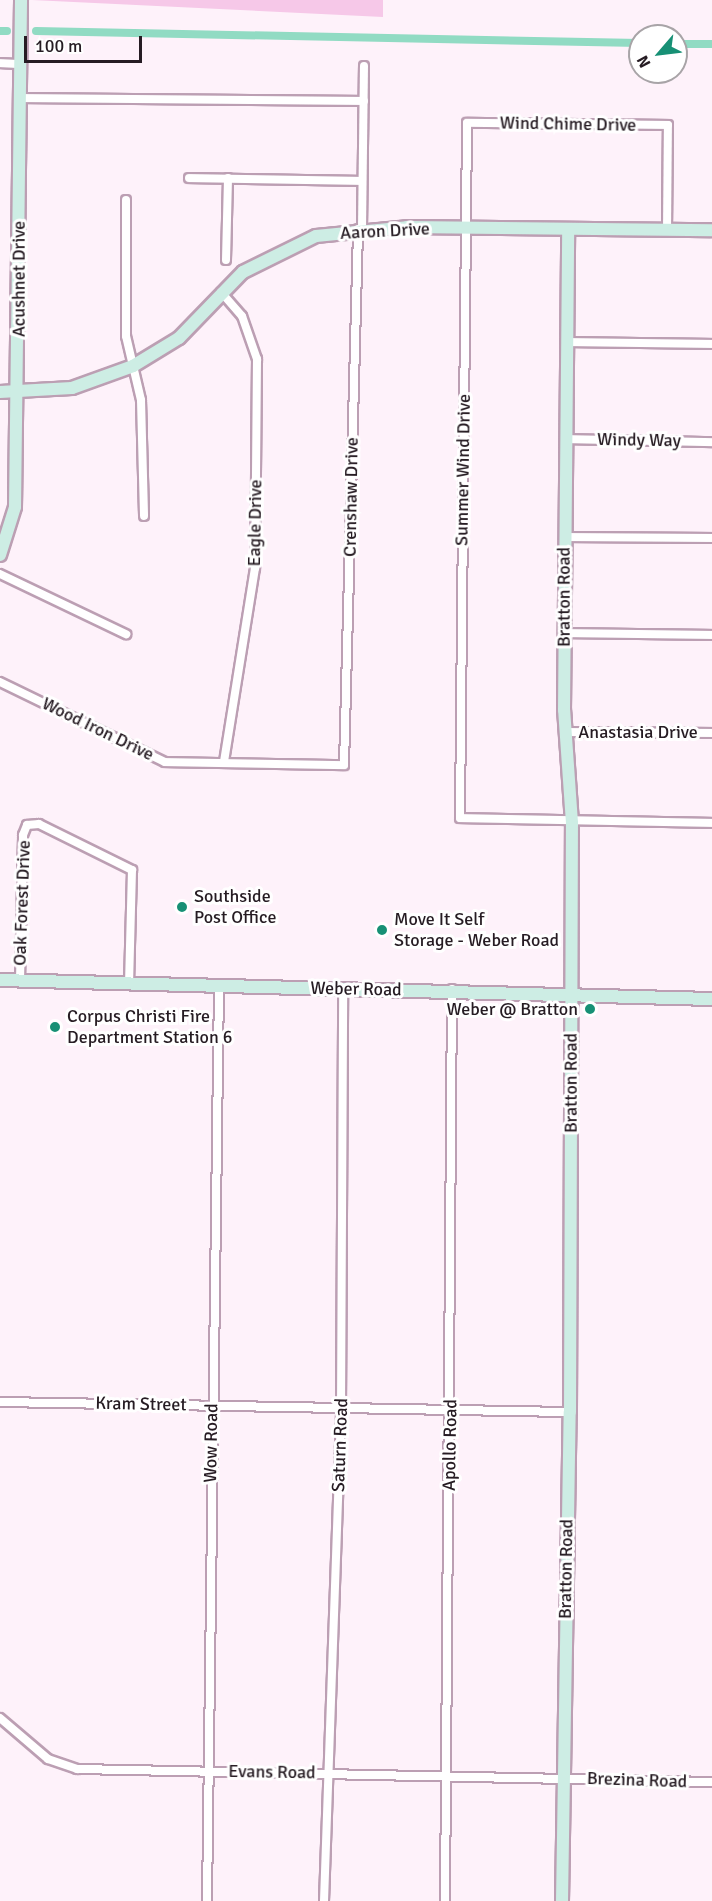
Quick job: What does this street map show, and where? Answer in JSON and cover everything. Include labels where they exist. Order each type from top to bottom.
[{"type":"street","name":"Acushnet Drive","points":[[0,555],[15,507],[21,0]]},
{"type":"street","points":[[0,63],[19,63]]},
{"type":"street","name":"Crenshaw Drive","points":[[344,765],[364,66]]},
{"type":"street","points":[[20,98],[364,101]]},
{"type":"street","name":"Wind Chime Drive","points":[[467,123],[668,125],[667,231]]},
{"type":"street","name":"Summer Wind Drive","points":[[467,123],[460,818],[572,823]]},
{"type":"street","points":[[189,178],[362,181]]},
{"type":"street","points":[[226,260],[228,178]]},
{"type":"street","points":[[126,200],[126,336],[141,400],[144,516]]},
{"type":"street","name":"Aaron Drive","points":[[0,392],[72,387],[133,366],[179,338],[221,292],[270,255],[316,236],[360,229],[712,230]]},
{"type":"street","name":"Bratton Road","points":[[562,1901],[562,1776],[570,1412],[572,823],[565,732],[564,633],[568,229]]},
{"type":"street","name":"Eagle Drive","points":[[221,292],[242,316],[257,359],[255,568],[224,762]]},
{"type":"street","points":[[568,342],[712,344]]},
{"type":"street","name":"Windy Way","points":[[566,439],[712,442]]},
{"type":"street","points":[[565,537],[712,538]]},
{"type":"street","points":[[0,574],[126,634]]},
{"type":"street","points":[[564,633],[712,635]]},
{"type":"street","name":"Wood Iron Drive","points":[[0,682],[165,762],[344,765]]},
{"type":"street","name":"Anastasia Drive","points":[[565,732],[712,733]]},
{"type":"street","points":[[572,823],[712,823]]},
{"type":"street","name":"Oak Forest Drive","points":[[20,981],[27,825],[39,824],[132,870],[129,982]]},
{"type":"street","name":"Weber Road","points":[[0,980],[571,992],[712,999]]},
{"type":"street","name":"Wow Road","points":[[207,1901],[219,985]]},
{"type":"street","name":"Saturn Road","points":[[324,1901],[341,1407],[343,989]]},
{"type":"street","name":"Apollo Road","points":[[445,1901],[444,1775],[451,1409],[452,989]]},
{"type":"street","name":"Kram Street","points":[[0,1402],[570,1412]]},
{"type":"street","name":"Evans Road","points":[[0,1718],[27,1744],[69,1768],[562,1776]]},
{"type":"street","name":"Brezina Road","points":[[562,1776],[712,1782]]},
{"type":"shaded area","points":[[32,0],[383,0],[383,17]]},
{"type":"waterway","points":[[0,31],[7,31]]},
{"type":"waterway","points":[[36,31],[628,43]]},
{"type":"waterway","points":[[688,44],[712,44]]},
{"type":"place","name":"Southside Post Office","points":[[182,907]]},
{"type":"place","name":"Move It Self Storage - Weber Road","points":[[382,930]]},
{"type":"place","name":"Weber @ Bratton","points":[[590,1009]]},
{"type":"place","name":"Corpus Christi Fire Department Station 6","points":[[55,1027]]}]
